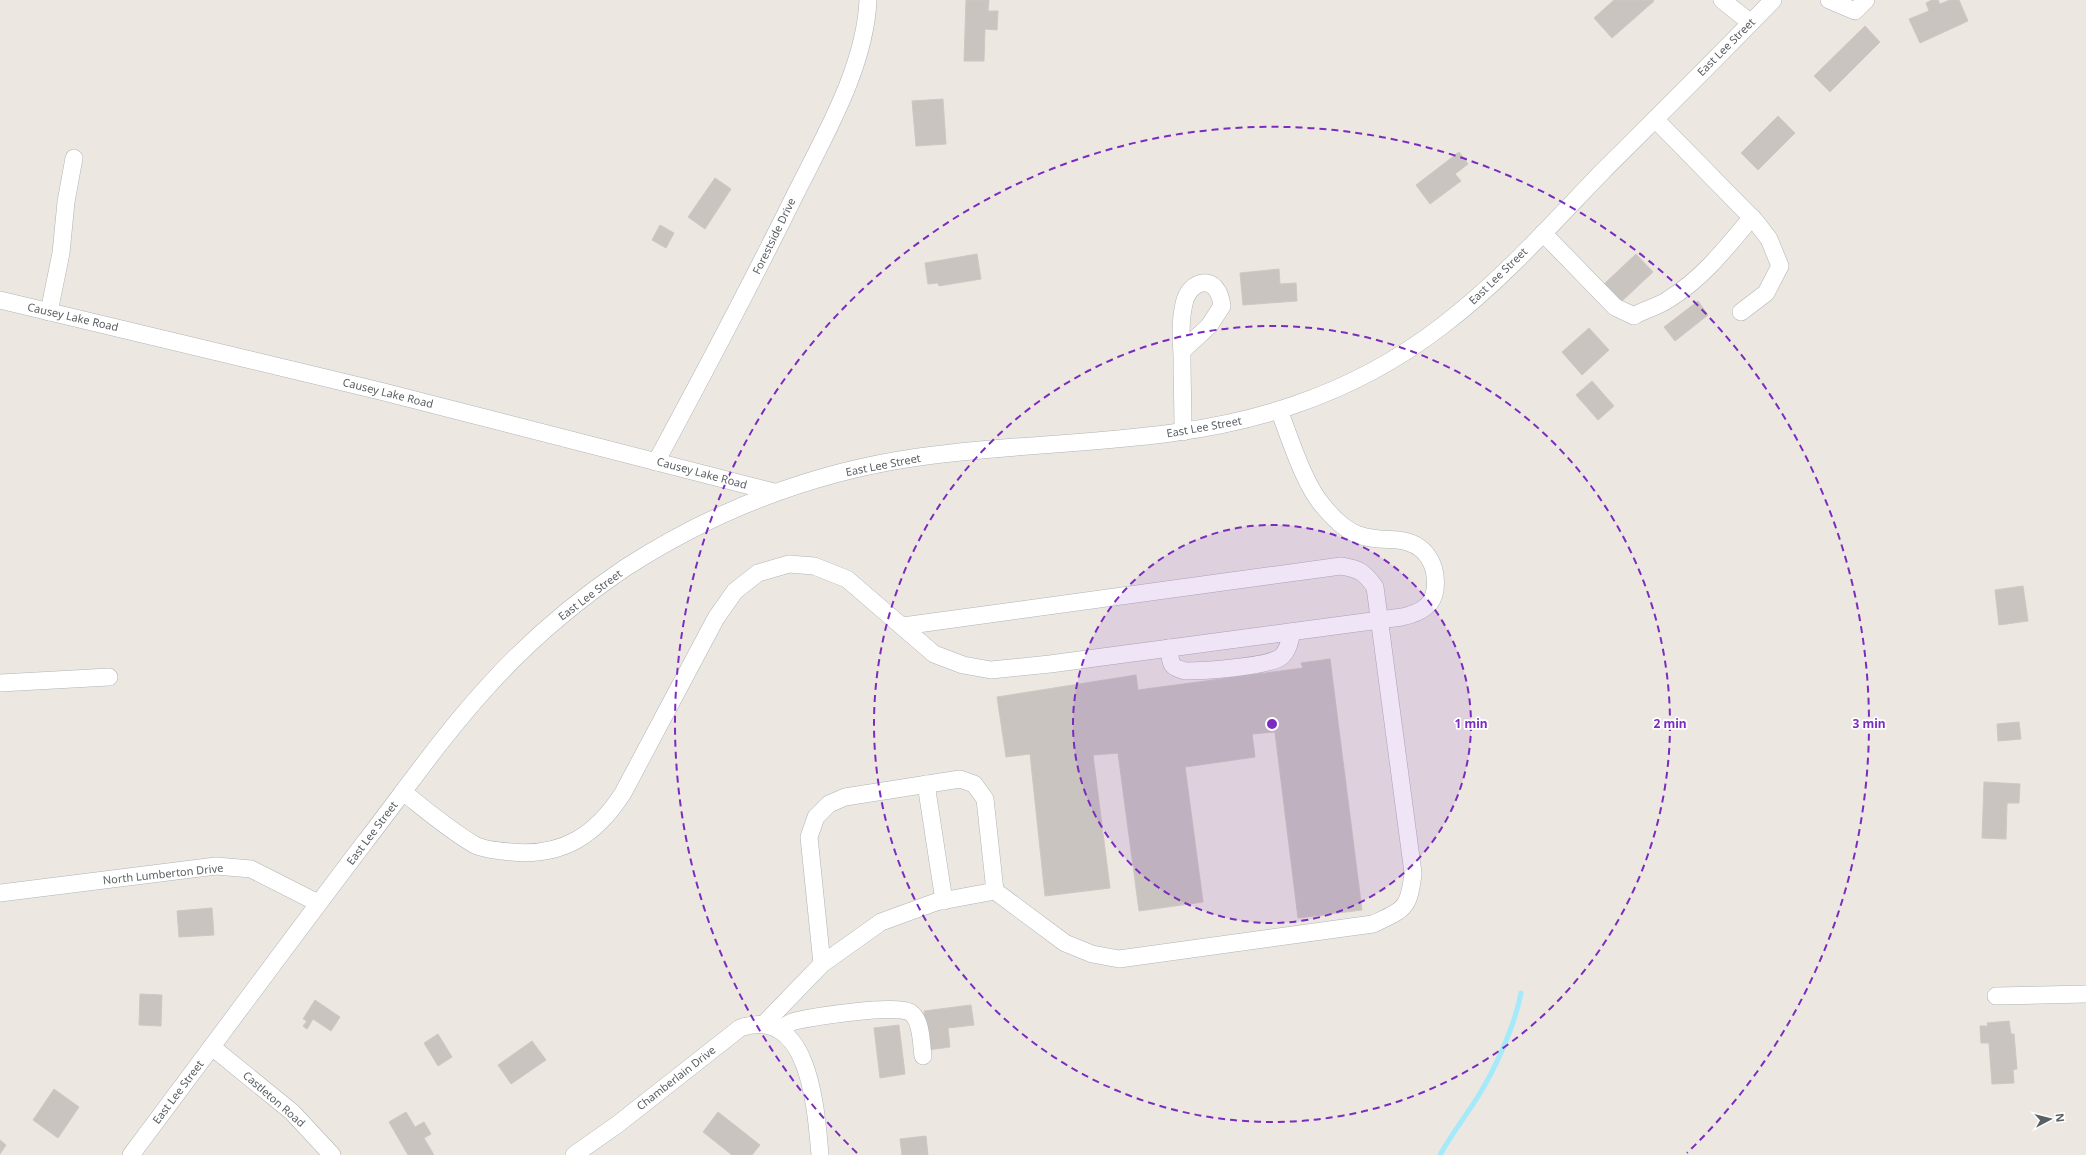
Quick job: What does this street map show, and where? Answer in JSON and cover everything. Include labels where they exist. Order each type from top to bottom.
[{"type":"street","name":"Forestside Drive","points":[[656,462],[726,334],[843,98],[862,41],[868,0]]},
{"type":"street","points":[[1722,0],[1751,22]]},
{"type":"street","name":"East Lee Street","points":[[131,1155],[318,904],[455,724],[488,685],[517,656],[578,602],[628,567],[725,512],[802,482],[916,457],[1183,432],[1221,426],[1279,410],[1356,380],[1410,349],[1443,326],[1475,300],[1773,0]]},
{"type":"street","points":[[1829,0],[1855,11],[1866,0]]},
{"type":"street","points":[[1655,119],[1752,218],[1769,239],[1780,266],[1766,294],[1741,312]]},
{"type":"street","points":[[49,312],[61,253],[66,202],[74,158]]},
{"type":"street","points":[[1543,233],[1615,307],[1634,316],[1669,300],[1690,285],[1706,271],[1752,218]]},
{"type":"street","name":"Causey Lake Road","points":[[0,300],[380,391],[774,492]]},
{"type":"street","points":[[1182,351],[1183,432]]},
{"type":"street","points":[[403,792],[445,826],[476,845],[523,854],[573,843],[592,831],[610,813],[623,792],[716,618],[735,591],[758,573],[789,564],[814,566],[847,579],[934,654],[963,665],[992,670],[1292,632],[1380,620],[1418,613],[1429,603],[1435,594],[1436,578],[1433,562],[1412,544],[1358,535],[1338,521],[1323,506],[1309,484],[1279,410]]},
{"type":"street","points":[[776,1028],[822,964],[881,922],[944,901],[995,892],[1065,943],[1092,954],[1119,960],[1373,924],[1400,912],[1410,897],[1413,873],[1380,620],[1375,587],[1364,572],[1355,568],[1341,566],[902,626]]},
{"type":"street","points":[[1170,648],[1171,664],[1174,668],[1185,671],[1253,664],[1280,657],[1286,651],[1292,632]]},
{"type":"street","points":[[0,684],[109,677]]},
{"type":"street","points":[[822,964],[809,837],[816,817],[829,804],[845,797],[960,779],[974,784],[985,799],[995,892]]},
{"type":"street","points":[[926,784],[944,901]]},
{"type":"street","name":"North Lumberton Drive","points":[[0,893],[216,866],[251,869],[318,904]]},
{"type":"street","points":[[1996,996],[2086,994]]},
{"type":"street","points":[[776,1028],[793,1021],[814,1017],[888,1009],[903,1009],[911,1013],[918,1022],[923,1056]]},
{"type":"street","name":"Chamberlain Drive","points":[[574,1155],[618,1124],[740,1028],[752,1024],[776,1028]]},
{"type":"street","points":[[776,1028],[796,1047],[806,1068],[816,1111],[820,1155]]},
{"type":"street","name":"Castleton Road","points":[[212,1047],[292,1112],[332,1155]]},
{"type":"building","points":[[966,0],[989,0],[988,11],[998,11],[997,30],[985,29],[984,61],[964,61]]},
{"type":"building","points":[[1614,0],[1654,1],[1612,38],[1594,18]]},
{"type":"building","points":[[1932,0],[1938,0],[1940,4],[1950,0],[1959,0],[1968,21],[1920,43],[1909,19],[1929,11],[1926,3]]},
{"type":"building","points":[[1865,26],[1880,42],[1830,92],[1814,76]]},
{"type":"building","points":[[943,99],[946,144],[916,146],[912,101]]},
{"type":"building","points":[[1778,116],[1795,133],[1758,170],[1741,153]]},
{"type":"building","points":[[1459,152],[1468,164],[1455,174],[1461,181],[1430,204],[1416,185]]},
{"type":"building","points":[[715,178],[731,189],[705,229],[688,217]]},
{"type":"building","points":[[660,225],[674,233],[666,248],[652,240]]},
{"type":"building","points":[[977,254],[981,279],[939,286],[938,283],[928,284],[925,263]]},
{"type":"building","points":[[1636,254],[1653,272],[1621,302],[1604,284]]},
{"type":"building","points":[[1279,269],[1280,284],[1296,283],[1297,301],[1243,305],[1240,273]]},
{"type":"building","points":[[1698,301],[1708,315],[1675,341],[1664,327]]},
{"type":"building","points":[[1589,328],[1609,350],[1582,375],[1562,352]]},
{"type":"building","points":[[1592,381],[1614,406],[1598,420],[1576,395]]},
{"type":"building","points":[[2023,586],[2028,621],[1999,625],[1995,590]]},
{"type":"building","points":[[1330,659],[1362,910],[1298,918],[1275,732],[1252,734],[1255,757],[1185,767],[1203,902],[1139,911],[1118,753],[1093,755],[1110,888],[1045,896],[1030,754],[1006,757],[997,697],[1136,675],[1138,690],[1303,668],[1301,663]]},
{"type":"building","points":[[2019,722],[2021,739],[1998,741],[1997,724]]},
{"type":"building","points":[[1984,782],[2020,784],[2019,803],[2007,803],[2006,839],[1982,838]]},
{"type":"building","points":[[212,908],[214,935],[179,937],[177,911]]},
{"type":"building","points":[[140,994],[162,995],[161,1026],[139,1025]]},
{"type":"building","points":[[315,1000],[340,1017],[331,1031],[313,1019],[307,1029],[303,1026],[307,1021],[303,1019]]},
{"type":"building","points":[[971,1005],[974,1025],[948,1028],[950,1047],[928,1050],[924,1011]]},
{"type":"building","points":[[2009,1021],[2011,1034],[2014,1034],[2017,1069],[2013,1070],[2014,1083],[1992,1084],[1989,1043],[1981,1043],[1980,1026],[1988,1026],[1987,1023]]},
{"type":"building","points":[[899,1025],[905,1074],[880,1078],[874,1028]]},
{"type":"building","points":[[438,1034],[452,1057],[438,1066],[424,1043]]},
{"type":"building","points":[[532,1041],[546,1060],[511,1084],[498,1065]]},
{"type":"building","points":[[54,1089],[79,1107],[58,1138],[33,1120]]},
{"type":"building","points":[[406,1112],[415,1127],[424,1122],[431,1134],[424,1138],[434,1155],[408,1155],[389,1122]]},
{"type":"building","points":[[718,1112],[760,1145],[752,1155],[732,1155],[703,1132]]},
{"type":"building","points":[[926,1136],[928,1155],[902,1155],[900,1139]]},
{"type":"building","points":[[0,1140],[6,1145],[0,1154]]},
{"type":"waterway","points":[[1440,1155],[1491,1074],[1504,1047],[1521,993]]}]
